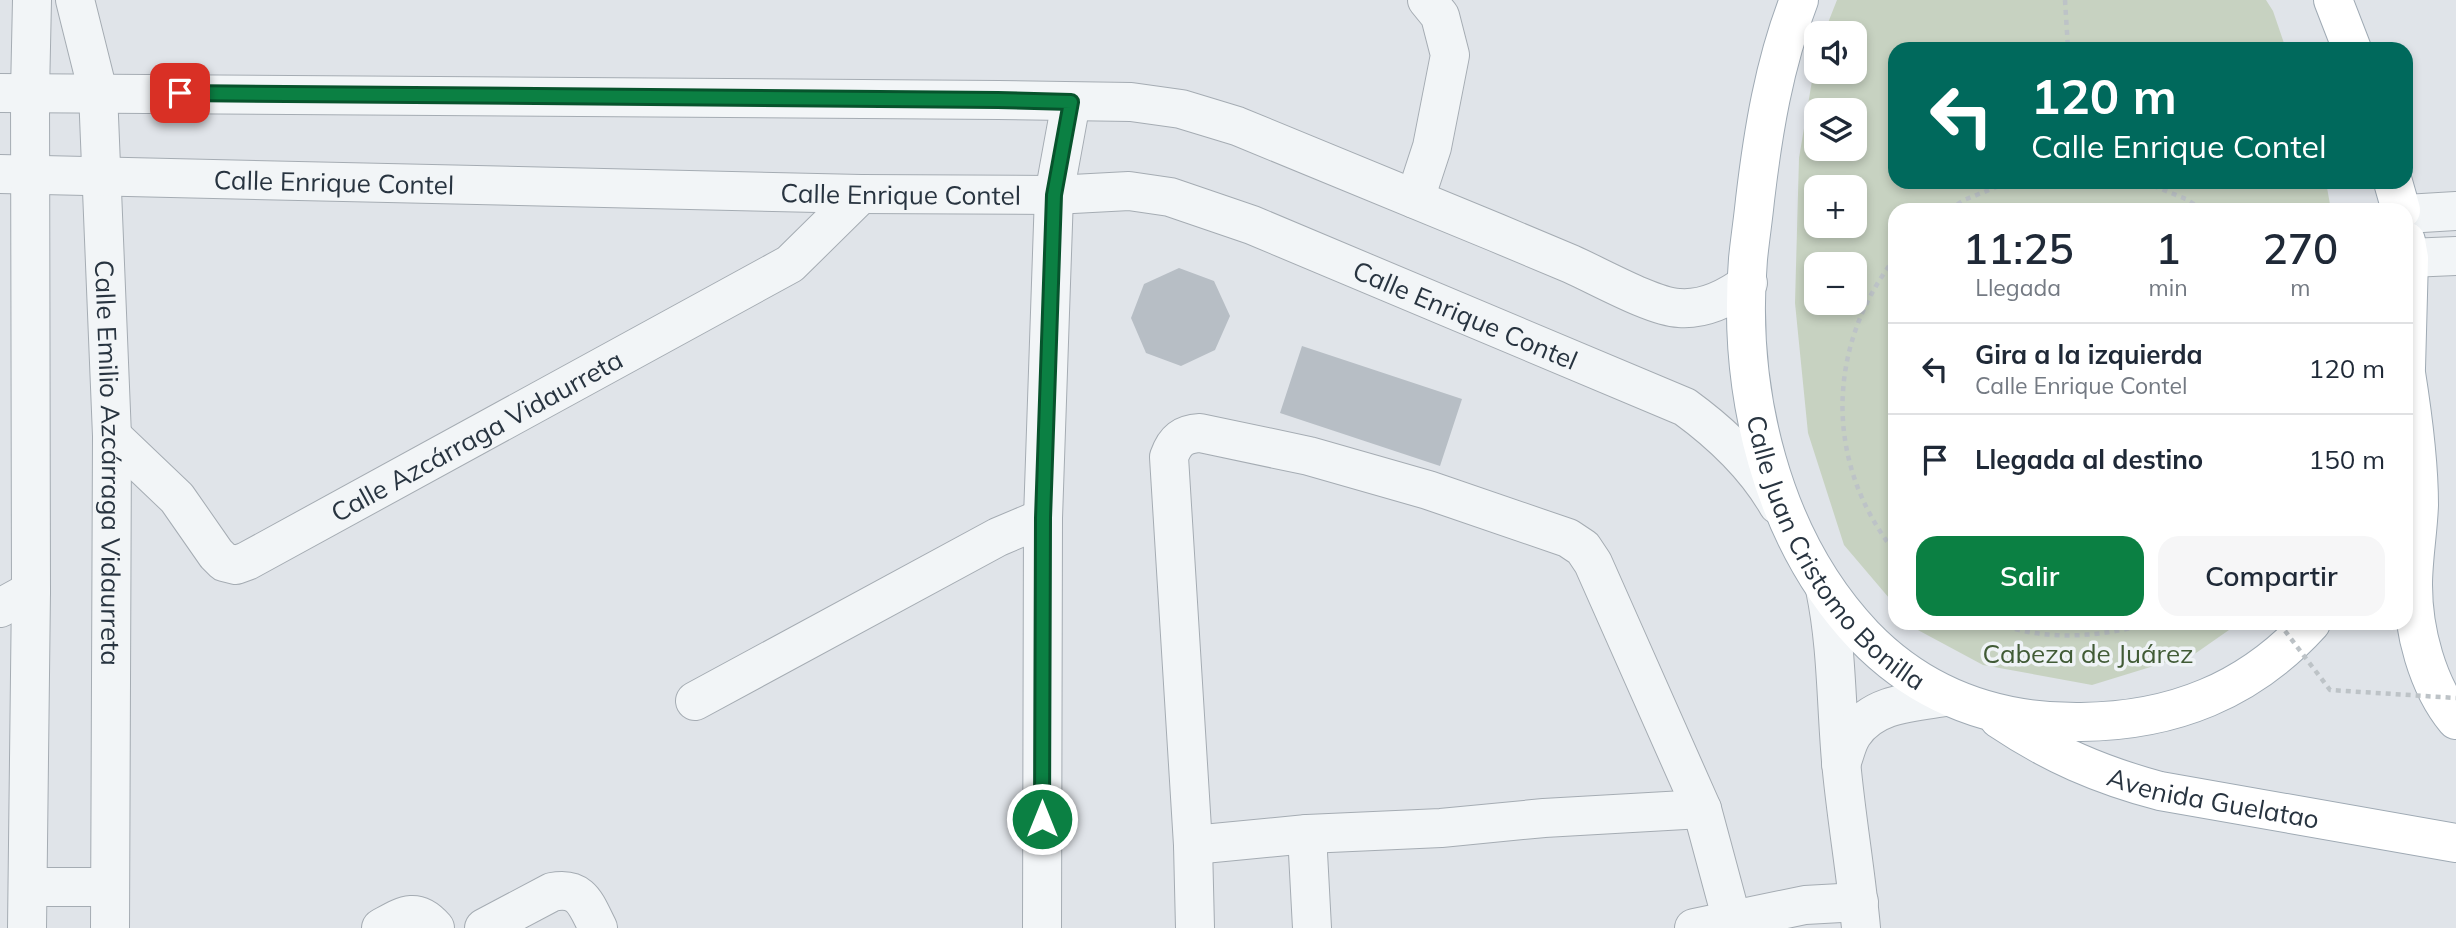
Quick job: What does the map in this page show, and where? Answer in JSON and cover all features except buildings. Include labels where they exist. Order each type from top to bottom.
[{"type":"main road","name":"Calle Juan Cristomo Bonilla","points":[[1799,0],[1780,59],[1760,152],[1748,260],[1747,321],[1752,381],[1760,430],[1773,479],[1790,525],[1825,589],[1847,617],[1876,648],[1910,675],[1946,697],[2027,719],[2068,722],[2107,722],[2183,707],[2238,684],[2291,646],[2305,630]]},
{"type":"main road","points":[[2333,0],[2349,42]]},
{"type":"main road","points":[[2413,427],[2419,508],[2413,587],[2417,624],[2425,660],[2437,689],[2456,720]]},
{"type":"main road","name":"Avenida Guelatao","points":[[1986,710],[2029,740],[2077,764],[2118,780],[2160,791],[2456,843]]},
{"type":"street","points":[[27,928],[28,887],[16,600],[15,93],[32,0]]},
{"type":"street","name":"Calle Emilio Azcárraga Vidaurreta","points":[[75,0],[98,92],[112,436],[110,928]]},
{"type":"street","points":[[1415,200],[1432,148],[1450,55],[1440,16],[1427,0]]},
{"type":"street","points":[[15,93],[1131,102],[1181,109],[1237,126],[1669,306],[1688,308],[1714,303],[1732,295],[1748,283]]},
{"type":"street","points":[[1042,928],[1043,518],[1054,195],[1071,102]]},
{"type":"street","name":"Calle Enrique Contel","points":[[15,174],[860,194],[1054,195],[1129,191],[1170,197],[1252,225],[1685,407],[1730,443],[1753,468],[1790,525]]},
{"type":"street","name":"Calle Azcárraga Vidaurreta","points":[[112,436],[177,498],[224,562],[236,565],[790,264],[860,194]]},
{"type":"street","points":[[2413,214],[2456,211]]},
{"type":"street","points":[[2413,251],[2456,256]]},
{"type":"street","points":[[1195,928],[1193,845],[1169,457],[1179,438],[1189,433],[1309,456],[1427,490],[1569,538],[1583,548],[1593,563],[1702,808],[1733,924]]},
{"type":"street","points":[[695,701],[998,537],[1043,518]]},
{"type":"street","points":[[1694,928],[1733,924],[1805,905],[1860,915],[1841,764],[1837,673],[1831,617],[1825,589]]},
{"type":"street","points":[[1841,764],[1852,735],[1865,720],[1879,711],[1901,703],[1946,697]]},
{"type":"street","points":[[1193,845],[1307,834],[1441,828],[1544,818],[1702,808]]},
{"type":"street","points":[[1307,834],[1312,928]]},
{"type":"street","points":[[28,887],[110,887]]},
{"type":"street","points":[[484,928],[552,892],[565,889],[577,893],[598,928]]},
{"type":"street","points":[[381,928],[414,914],[426,917],[436,928]]},
{"type":"path","points":[[2065,0],[2068,42]]},
{"type":"path","points":[[1960,203],[1992,189]]},
{"type":"path","points":[[2161,189],[2192,203]]},
{"type":"path","points":[[1888,267],[1861,312],[1849,348],[1842,386],[1842,425],[1849,462],[1861,498],[1888,543]]},
{"type":"path","points":[[2021,630],[2036,634],[2075,636],[2124,630]]},
{"type":"path","points":[[2284,630],[2330,690],[2456,698]]},
{"type":"green space","points":[[1837,0],[2266,0],[2273,11],[2284,42],[1888,42],[1888,189],[2327,189],[2330,203],[1888,203],[1888,597],[1844,545],[1808,433],[1795,303],[1799,158],[1804,128],[1804,161],[1867,161],[1867,98],[1809,98],[1811,84],[1867,84],[1867,21],[1829,21]]},
{"type":"green space","name":"Cabeza de Juárez","points":[[1918,630],[2229,630],[2196,653],[2092,685],[1983,665]]},
{"type":"route","points":[[180,93],[1071,102],[1054,195],[1043,518],[1042,819]]}]
